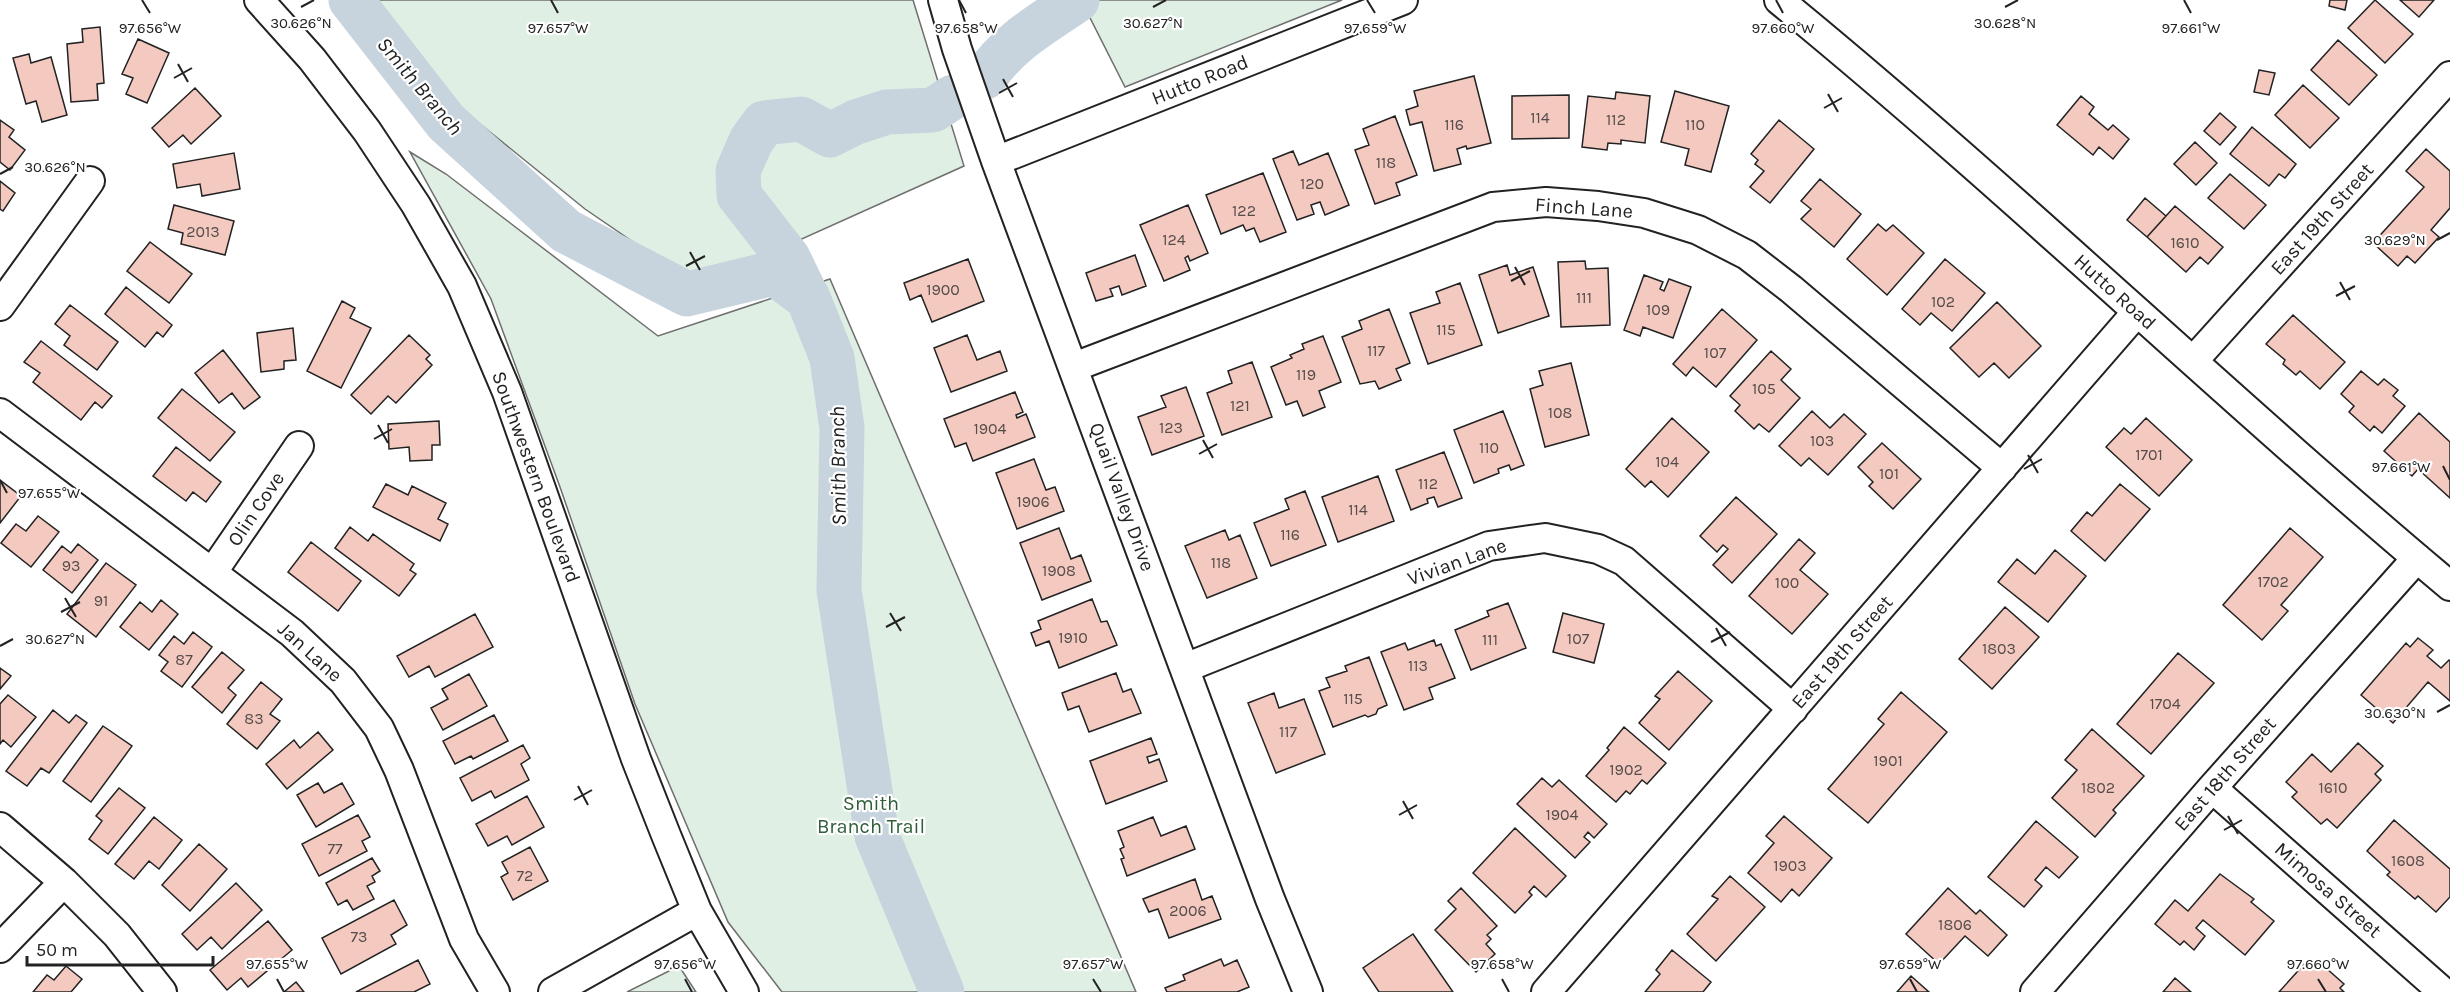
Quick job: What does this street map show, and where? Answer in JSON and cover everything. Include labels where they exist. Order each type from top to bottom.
[{"type":"street","name":"Southwestern Boulevard","points":[[259,0],[312,59],[367,131],[416,205],[462,286],[507,392],[636,759],[697,911],[744,992]]},
{"type":"street","name":"Quail Valley Drive","points":[[944,0],[957,49],[996,161],[1269,899],[1308,992]]},
{"type":"street","name":"Hutto Road","points":[[996,161],[1403,0]]},
{"type":"street","name":"Hutto Road","points":[[1779,0],[1878,81],[2417,558],[2447,579]]},
{"type":"street","name":"East 19th Street","points":[[2193,361],[2445,91]]},
{"type":"street","points":[[0,306],[90,181]]},
{"type":"street","name":"Finch Lane","points":[[1074,367],[1494,207],[1546,202],[1598,206],[1644,213],[1698,230],[1747,255],[1791,289],[2002,468]]},
{"type":"street","name":"East 19th Street","points":[[1546,992],[2137,312]]},
{"type":"street","name":"Jan Lane","points":[[0,413],[292,633],[343,681],[379,728],[399,770],[464,939],[495,992]]},
{"type":"street","name":"Olin Cove","points":[[212,573],[299,446]]},
{"type":"street","name":"Vivian Lane","points":[[1185,668],[1489,546],[1545,538],[1598,549],[1624,561],[1793,709]]},
{"type":"street","name":"East 18th Street","points":[[2035,992],[2212,788],[2417,558]]},
{"type":"street","name":"Mimosa Street","points":[[2212,788],[2444,992]]},
{"type":"street","points":[[0,827],[64,882],[117,935],[162,992]]},
{"type":"street","points":[[0,948],[64,882]]},
{"type":"street","points":[[553,992],[697,911]]},
{"type":"green space","points":[[331,0],[913,0],[964,166],[706,282],[664,263],[585,209],[401,60]]},
{"type":"green space","points":[[1081,0],[1342,0],[1125,87]]},
{"type":"green space","name":"Smith Branch Trail","points":[[410,152],[446,174],[658,336],[830,279],[1136,992],[782,992],[728,922],[635,704],[560,487],[491,299]]},
{"type":"green space","points":[[679,966],[696,992],[627,992]]},
{"type":"building","points":[[2330,0],[2347,0],[2345,10],[2329,6]]},
{"type":"building","points":[[2375,0],[2413,34],[2385,63],[2348,28]]},
{"type":"building","points":[[2400,0],[2434,0],[2419,17]]},
{"type":"building","points":[[100,27],[104,83],[97,84],[98,100],[71,102],[67,44],[83,42],[82,29]]},
{"type":"building","points":[[138,39],[169,53],[147,103],[126,94],[133,78],[122,74]]},
{"type":"building","points":[[2338,40],[2377,75],[2349,105],[2311,70]]},
{"type":"building","points":[[29,54],[31,63],[51,57],[67,115],[42,122],[36,101],[26,104],[13,58]]},
{"type":"building","points":[[2259,70],[2275,73],[2269,95],[2254,92]]},
{"type":"building","points":[[1474,76],[1491,143],[1457,149],[1461,164],[1434,171],[1422,122],[1410,125],[1406,110],[1418,106],[1414,91]]},
{"type":"building","points":[[2303,85],[2339,118],[2310,148],[2275,115]]},
{"type":"building","points":[[195,88],[221,116],[191,144],[183,135],[169,147],[152,128]]},
{"type":"building","points":[[1675,91],[1729,106],[1711,172],[1685,165],[1689,149],[1661,142]]},
{"type":"building","points":[[1616,92],[1650,96],[1645,143],[1621,140],[1621,144],[1608,143],[1607,150],[1582,147],[1588,96],[1615,99]]},
{"type":"building","points":[[1569,95],[1569,138],[1512,139],[1512,96]]},
{"type":"building","points":[[2081,96],[2094,107],[2089,114],[2108,130],[2113,125],[2129,139],[2113,159],[2099,147],[2093,155],[2057,125]]},
{"type":"building","points":[[2220,113],[2236,127],[2220,145],[2204,131]]},
{"type":"building","points":[[1395,116],[1417,175],[1396,183],[1400,195],[1375,204],[1355,150],[1369,145],[1363,129]]},
{"type":"building","points":[[0,120],[14,130],[9,137],[25,150],[10,170],[0,162]]},
{"type":"building","points":[[1779,120],[1814,149],[1770,203],[1750,187],[1764,171],[1755,164],[1758,160],[1751,154]]},
{"type":"building","points":[[2252,127],[2296,164],[2285,178],[2279,174],[2269,186],[2230,154]]},
{"type":"building","points":[[2195,142],[2217,163],[2196,185],[2174,164]]},
{"type":"building","points":[[2426,149],[2450,171],[2450,208],[2431,230],[2439,237],[2415,263],[2407,256],[2398,266],[2373,243],[2424,187],[2406,171]]},
{"type":"building","points":[[1293,151],[1299,165],[1328,153],[1349,205],[1325,215],[1320,202],[1311,205],[1314,214],[1297,220],[1273,159]]},
{"type":"building","points":[[234,153],[240,189],[202,196],[200,184],[177,188],[173,164]]},
{"type":"building","points":[[1263,173],[1286,232],[1260,242],[1254,228],[1246,231],[1243,225],[1221,234],[1206,195]]},
{"type":"building","points":[[2230,174],[2266,205],[2244,229],[2208,198]]},
{"type":"building","points":[[1820,179],[1861,214],[1834,247],[1801,219],[1811,209],[1801,201]]},
{"type":"building","points":[[0,181],[15,193],[3,211],[0,209]]},
{"type":"building","points":[[2145,198],[2166,216],[2147,237],[2127,220]]},
{"type":"building","points":[[174,205],[234,221],[225,255],[181,244],[183,233],[168,229]]},
{"type":"building","points":[[1188,205],[1208,253],[1190,261],[1188,256],[1185,258],[1190,270],[1164,281],[1140,225]]},
{"type":"building","points":[[2175,206],[2223,247],[2208,264],[2200,257],[2186,272],[2147,237]]},
{"type":"building","points":[[1878,224],[1886,231],[1893,225],[1924,253],[1887,295],[1847,259]]},
{"type":"building","points":[[150,242],[192,274],[169,303],[127,271]]},
{"type":"building","points":[[1135,255],[1146,286],[1122,295],[1119,286],[1110,289],[1113,296],[1096,301],[1086,273]]},
{"type":"building","points":[[968,259],[984,301],[932,322],[921,295],[910,300],[904,283]]},
{"type":"building","points":[[1945,259],[1985,293],[1952,331],[1931,313],[1920,325],[1902,309]]},
{"type":"building","points":[[1585,261],[1586,269],[1608,268],[1610,325],[1561,327],[1558,262]]},
{"type":"building","points":[[1507,265],[1510,275],[1533,267],[1549,316],[1498,333],[1479,275]]},
{"type":"building","points":[[1644,275],[1663,282],[1660,289],[1664,291],[1669,279],[1691,287],[1673,338],[1643,327],[1640,336],[1624,330]]},
{"type":"building","points":[[1460,283],[1482,345],[1428,364],[1410,313],[1440,303],[1436,292]]},
{"type":"building","points":[[126,287],[172,325],[163,337],[157,332],[145,347],[105,314]]},
{"type":"building","points":[[342,301],[355,308],[350,318],[371,328],[341,388],[307,371]]},
{"type":"building","points":[[1997,302],[2041,346],[2009,378],[1994,363],[1979,377],[1950,348]]},
{"type":"building","points":[[70,305],[118,342],[97,370],[64,345],[70,336],[55,324]]},
{"type":"building","points":[[1389,309],[1410,363],[1396,369],[1401,380],[1379,389],[1375,381],[1360,384],[1342,337],[1362,329],[1359,321]]},
{"type":"building","points":[[1722,309],[1757,340],[1716,387],[1693,367],[1686,376],[1673,364]]},
{"type":"building","points":[[2293,315],[2345,362],[2320,389],[2300,371],[2296,375],[2283,364],[2285,360],[2266,344]]},
{"type":"building","points":[[293,328],[296,360],[284,361],[284,369],[261,372],[257,333]]},
{"type":"building","points":[[409,335],[430,355],[426,359],[432,365],[396,403],[388,396],[371,414],[351,395]]},
{"type":"building","points":[[967,335],[977,360],[1000,351],[1007,371],[951,392],[934,348]]},
{"type":"building","points":[[1323,336],[1341,382],[1319,391],[1325,407],[1303,416],[1297,401],[1286,405],[1271,367],[1292,358],[1290,355],[1304,349],[1302,344]]},
{"type":"building","points":[[41,341],[112,396],[102,408],[95,402],[81,420],[33,382],[40,373],[24,362]]},
{"type":"building","points":[[223,350],[260,397],[244,409],[232,393],[219,403],[195,373]]},
{"type":"building","points":[[1771,351],[1791,369],[1781,380],[1800,398],[1769,432],[1759,424],[1754,429],[1735,411],[1740,405],[1730,396]]},
{"type":"building","points":[[1252,362],[1272,417],[1222,435],[1207,393],[1232,383],[1228,371]]},
{"type":"building","points":[[1571,363],[1589,435],[1545,447],[1530,389],[1543,385],[1539,371]]},
{"type":"building","points":[[2361,371],[2378,385],[2384,379],[2398,390],[2393,396],[2405,406],[2382,433],[2374,426],[2370,431],[2349,412],[2354,406],[2341,394]]},
{"type":"building","points":[[1186,387],[1204,436],[1152,455],[1138,417],[1166,407],[1161,396]]},
{"type":"building","points":[[182,389],[235,432],[210,461],[158,418]]},
{"type":"building","points":[[1015,392],[1023,412],[1016,415],[1017,418],[1026,414],[1035,437],[973,461],[966,443],[955,447],[944,419]]},
{"type":"building","points":[[1503,411],[1524,465],[1511,470],[1509,465],[1498,469],[1499,473],[1474,483],[1454,430]]},
{"type":"building","points":[[1812,411],[1830,428],[1844,414],[1866,434],[1828,475],[1809,458],[1801,466],[1779,446]]},
{"type":"building","points":[[2419,413],[2450,442],[2450,498],[2418,469],[2412,476],[2384,451]]},
{"type":"building","points":[[1672,418],[1709,452],[1668,497],[1651,481],[1645,487],[1626,469]]},
{"type":"building","points":[[2146,418],[2192,460],[2159,496],[2106,447],[2124,428],[2131,434]]},
{"type":"building","points":[[439,421],[440,445],[432,445],[432,460],[410,461],[409,447],[389,449],[388,424]]},
{"type":"building","points":[[1882,443],[1921,479],[1893,509],[1869,486],[1873,482],[1858,467]]},
{"type":"building","points":[[176,447],[221,482],[206,502],[193,492],[186,501],[153,476]]},
{"type":"building","points":[[1444,452],[1462,498],[1438,507],[1434,497],[1427,499],[1428,503],[1411,510],[1396,470]]},
{"type":"building","points":[[1034,459],[1046,490],[1055,487],[1064,511],[1017,529],[996,473]]},
{"type":"building","points":[[1378,476],[1394,521],[1338,542],[1322,497]]},
{"type":"building","points":[[0,480],[21,496],[0,523]]},
{"type":"building","points":[[386,484],[408,495],[412,486],[446,503],[438,519],[448,524],[440,541],[373,507]]},
{"type":"building","points":[[2120,484],[2150,509],[2105,561],[2071,531],[2087,512],[2092,516]]},
{"type":"building","points":[[1305,491],[1326,545],[1271,566],[1254,523],[1289,509],[1285,499]]},
{"type":"building","points":[[1736,497],[1777,534],[1732,583],[1713,565],[1728,549],[1723,545],[1717,552],[1700,536]]},
{"type":"building","points":[[38,516],[59,532],[31,567],[1,543],[16,524],[26,531]]},
{"type":"building","points":[[350,527],[368,541],[373,534],[414,564],[410,570],[416,574],[399,596],[335,548]]},
{"type":"building","points":[[1059,528],[1071,559],[1081,555],[1091,581],[1042,600],[1020,543]]},
{"type":"building","points":[[2290,528],[2323,557],[2281,605],[2288,611],[2262,640],[2223,605]]},
{"type":"building","points":[[1225,530],[1229,540],[1240,535],[1257,578],[1207,598],[1185,546]]},
{"type":"building","points":[[1799,539],[1815,553],[1800,570],[1828,594],[1792,634],[1749,596]]},
{"type":"building","points":[[311,542],[361,581],[338,611],[288,572]]},
{"type":"building","points":[[78,544],[98,560],[72,593],[43,570],[62,546],[71,553]]},
{"type":"building","points":[[2055,550],[2086,576],[2048,622],[1998,582],[2017,559],[2035,574]]},
{"type":"building","points":[[106,563],[136,585],[96,637],[67,614]]},
{"type":"building","points":[[1092,599],[1101,622],[1107,621],[1117,645],[1059,668],[1049,641],[1036,646],[1031,633],[1041,629],[1038,621]]},
{"type":"building","points":[[161,600],[178,614],[149,650],[120,627],[140,602],[152,612]]},
{"type":"building","points":[[1508,603],[1526,648],[1471,670],[1455,630],[1489,616],[1487,611]]},
{"type":"building","points":[[2005,607],[2039,637],[1992,689],[1959,659]]},
{"type":"building","points":[[1563,613],[1604,624],[1594,663],[1553,652]]},
{"type":"building","points":[[475,614],[493,647],[435,677],[429,666],[409,677],[397,656]]},
{"type":"building","points":[[193,632],[212,647],[182,687],[161,671],[168,662],[159,655],[174,636],[184,644]]},
{"type":"building","points":[[2418,638],[2433,650],[2427,656],[2441,668],[2450,661],[2450,701],[2428,682],[2393,723],[2361,695],[2406,643],[2410,647]]},
{"type":"building","points":[[1434,640],[1436,646],[1441,644],[1455,678],[1429,688],[1433,699],[1404,710],[1381,652],[1405,643],[1408,650]]},
{"type":"building","points":[[222,652],[244,670],[228,688],[236,695],[222,713],[192,687]]},
{"type":"building","points":[[2178,653],[2214,683],[2151,754],[2117,724]]},
{"type":"building","points":[[1369,657],[1387,705],[1378,709],[1376,714],[1368,717],[1365,715],[1333,727],[1319,691],[1330,687],[1326,678],[1347,671],[1345,666]]},
{"type":"building","points":[[0,668],[11,676],[0,689]]},
{"type":"building","points":[[1678,671],[1712,701],[1669,750],[1639,723],[1660,699],[1655,696]]},
{"type":"building","points":[[1116,673],[1123,692],[1131,689],[1141,713],[1089,732],[1079,706],[1068,710],[1062,693]]},
{"type":"building","points":[[469,674],[487,706],[443,730],[431,708],[448,699],[442,689]]},
{"type":"building","points":[[261,682],[282,699],[270,714],[280,721],[257,749],[227,724]]},
{"type":"building","points":[[1901,692],[1947,732],[1868,823],[1828,789],[1884,724],[1878,719]]},
{"type":"building","points":[[1274,693],[1279,708],[1304,699],[1325,754],[1276,773],[1248,703]]},
{"type":"building","points":[[8,695],[36,717],[11,747],[3,740],[0,744],[0,704]]},
{"type":"building","points":[[53,710],[69,723],[76,715],[87,723],[49,773],[41,768],[27,786],[6,771]]},
{"type":"building","points":[[494,715],[508,741],[473,759],[471,756],[455,764],[443,741]]},
{"type":"building","points":[[103,726],[132,746],[91,802],[63,781]]},
{"type":"building","points":[[1624,727],[1666,763],[1647,784],[1642,780],[1630,794],[1626,791],[1616,802],[1586,776],[1609,750],[1607,748]]},
{"type":"building","points":[[2092,729],[2144,776],[2113,810],[2116,813],[2095,837],[2052,798],[2077,770],[2065,760]]},
{"type":"building","points":[[318,732],[333,750],[287,789],[266,764],[294,740],[300,748]]},
{"type":"building","points":[[1151,738],[1157,754],[1147,757],[1149,763],[1159,759],[1167,781],[1106,804],[1090,761]]},
{"type":"building","points":[[2358,743],[2383,766],[2375,774],[2381,780],[2337,828],[2327,819],[2321,824],[2292,797],[2297,792],[2286,782],[2312,754],[2331,772]]},
{"type":"building","points":[[523,745],[530,758],[521,764],[529,780],[495,798],[491,791],[472,801],[460,778]]},
{"type":"building","points":[[1542,778],[1552,787],[1559,780],[1607,824],[1594,838],[1588,832],[1584,837],[1590,842],[1575,858],[1517,804]]},
{"type":"building","points":[[318,783],[324,793],[342,783],[354,804],[316,827],[297,795]]},
{"type":"building","points":[[119,788],[145,808],[108,854],[89,839],[102,821],[96,816]]},
{"type":"building","points":[[527,796],[544,827],[512,845],[507,836],[488,846],[476,824]]},
{"type":"building","points":[[358,815],[370,837],[362,841],[367,851],[319,876],[302,844]]},
{"type":"building","points":[[1784,816],[1832,858],[1799,896],[1792,889],[1781,902],[1748,873],[1774,843],[1766,836]]},
{"type":"building","points":[[154,817],[182,840],[159,869],[149,861],[134,879],[115,864]]},
{"type":"building","points":[[1153,817],[1161,836],[1186,826],[1195,849],[1127,876],[1121,859],[1124,858],[1120,849],[1124,847],[1118,831]]},
{"type":"building","points":[[2394,820],[2450,869],[2450,897],[2436,912],[2418,896],[2415,899],[2387,875],[2390,872],[2367,851]]},
{"type":"building","points":[[2036,821],[2078,857],[2059,878],[2046,867],[2035,880],[2042,886],[2024,907],[1988,877]]},
{"type":"building","points":[[1515,828],[1566,876],[1546,897],[1534,886],[1529,892],[1532,895],[1515,913],[1473,873]]},
{"type":"building","points":[[199,844],[227,869],[190,911],[162,885]]},
{"type":"building","points":[[530,847],[548,881],[513,900],[501,877],[508,873],[502,862]]},
{"type":"building","points":[[372,858],[380,871],[372,876],[375,882],[367,886],[374,899],[353,910],[347,900],[338,905],[326,883]]},
{"type":"building","points":[[2220,874],[2254,899],[2251,902],[2274,921],[2245,955],[2203,920],[2196,928],[2205,936],[2194,950],[2184,941],[2180,945],[2155,924],[2175,900],[2188,911]]},
{"type":"building","points":[[1730,876],[1765,907],[1716,961],[1687,934],[1718,899],[1712,896]]},
{"type":"building","points":[[1195,879],[1202,900],[1212,896],[1221,919],[1169,938],[1158,909],[1149,912],[1143,899]]},
{"type":"building","points":[[236,883],[262,910],[222,949],[211,937],[197,950],[182,934]]},
{"type":"building","points":[[1461,888],[1497,926],[1487,935],[1491,939],[1486,944],[1495,954],[1476,972],[1435,930],[1456,909],[1448,901]]},
{"type":"building","points":[[1948,888],[1976,914],[1980,910],[2007,935],[1988,956],[1965,936],[1939,964],[1906,934]]},
{"type":"building","points":[[394,900],[407,925],[391,935],[396,944],[341,974],[322,938]]},
{"type":"building","points":[[268,921],[292,950],[248,987],[241,978],[227,990],[210,970]]},
{"type":"building","points":[[1413,934],[1453,992],[1379,992],[1363,968]]},
{"type":"building","points":[[1672,950],[1711,982],[1703,992],[1645,992],[1660,974],[1656,970]]},
{"type":"building","points":[[1221,959],[1224,966],[1237,960],[1249,987],[1237,992],[1167,992],[1165,988],[1185,980],[1183,975]]},
{"type":"building","points":[[418,960],[430,984],[414,992],[356,992]]},
{"type":"building","points":[[2317,960],[2344,984],[2340,988],[2344,992],[2279,992],[2306,962],[2311,967]]},
{"type":"building","points":[[66,966],[82,979],[71,992],[33,992],[47,975],[54,980]]},
{"type":"building","points":[[1911,976],[1929,992],[1897,992]]},
{"type":"building","points":[[2175,978],[2191,992],[2163,992]]},
{"type":"building","points":[[296,982],[304,992],[284,992]]},
{"type":"waterway","name":"Smith Branch","points":[[351,0],[446,122],[566,231],[687,294],[774,273],[808,298],[832,358],[842,428],[839,590],[877,836],[942,992]]},
{"type":"waterway","points":[[985,77],[1016,43],[1077,0]]},
{"type":"waterway","points":[[805,293],[788,258],[739,195],[738,171],[751,141],[764,123],[801,119],[830,135],[856,122],[887,112],[933,110],[953,97]]}]
